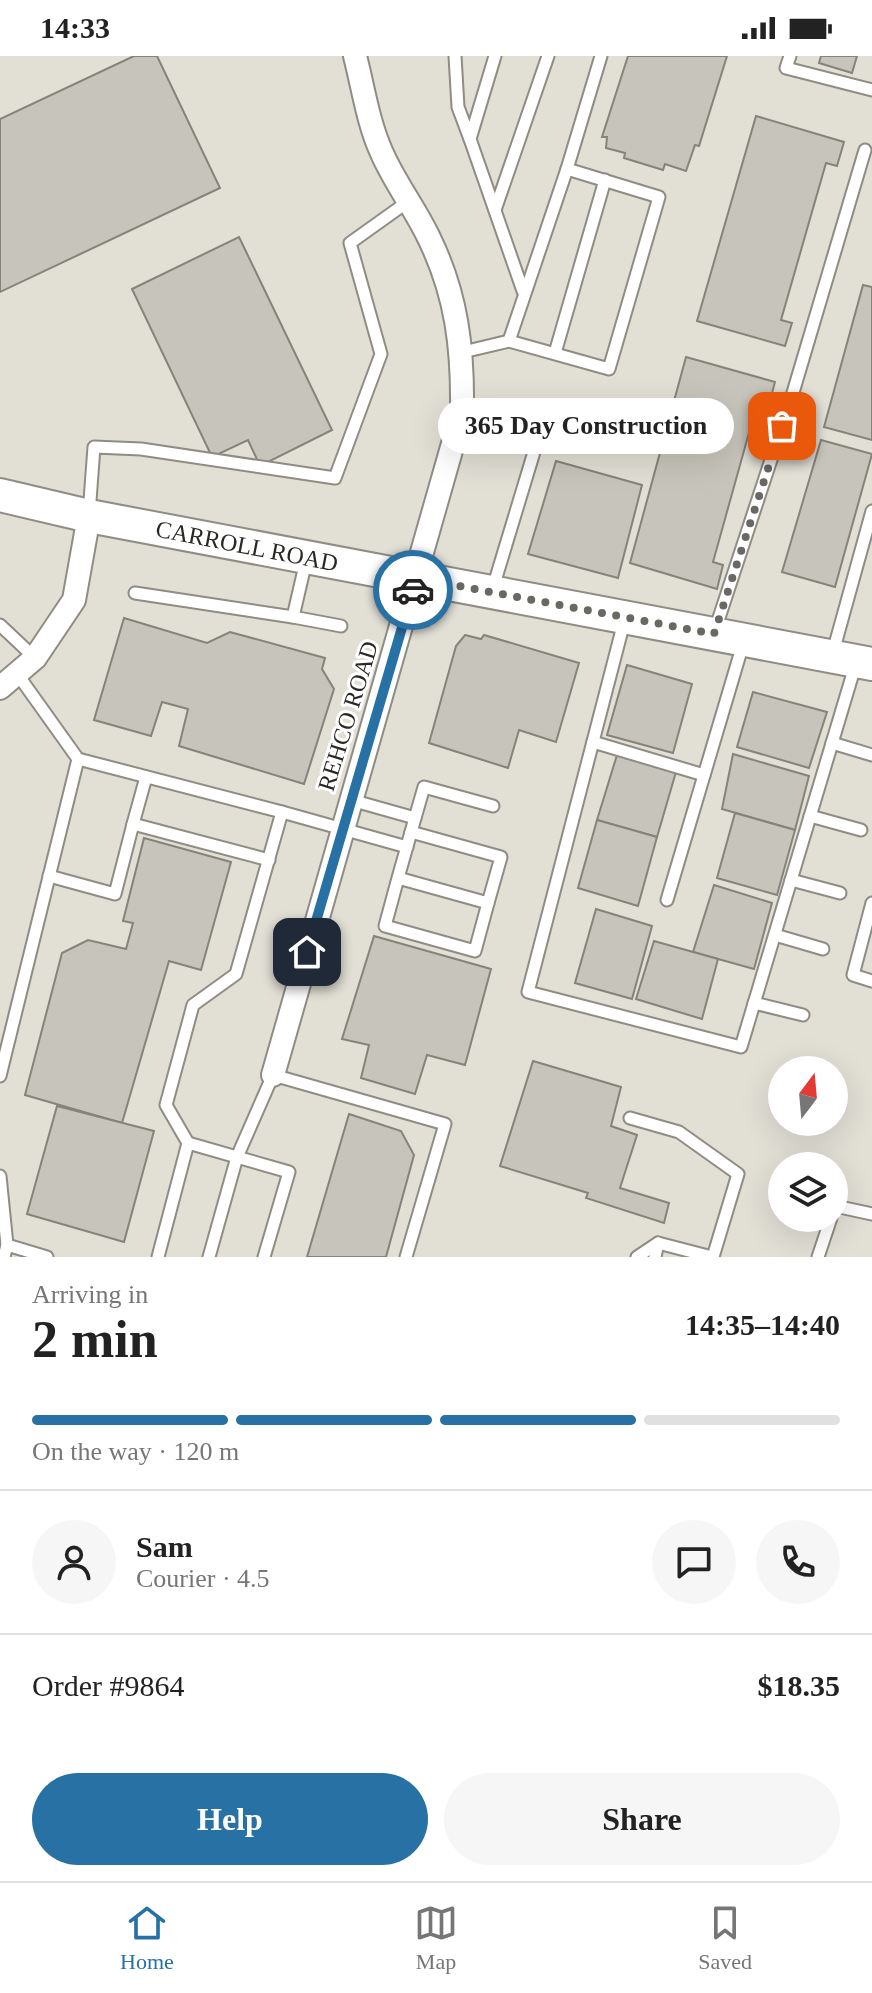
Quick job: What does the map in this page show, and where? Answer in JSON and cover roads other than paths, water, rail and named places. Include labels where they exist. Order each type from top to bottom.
[{"type":"main road","name":"CARROLL ROAD","points":[[0,495],[89,516],[853,661]]},
{"type":"street","name":"REHCO ROAD","points":[[273,1075],[462,412],[463,352],[448,287],[429,236],[406,203],[379,149],[355,56]]},
{"type":"street","points":[[9,682],[35,658],[74,600],[89,516]]},
{"type":"lane","points":[[455,56],[458,107],[523,291]]},
{"type":"lane","points":[[470,139],[495,56]]},
{"type":"lane","points":[[495,210],[548,56]]},
{"type":"lane","points":[[509,341],[601,56]]},
{"type":"lane","points":[[790,56],[786,68],[872,90]]},
{"type":"lane","points":[[667,900],[704,775],[730,637],[792,396],[865,150]]},
{"type":"lane","points":[[463,352],[509,341],[609,369],[659,197],[567,169]]},
{"type":"lane","points":[[555,353],[605,180]]},
{"type":"lane","points":[[89,516],[94,447],[141,449],[335,478],[381,354],[350,243],[406,203]]},
{"type":"lane","points":[[491,592],[537,442],[613,441]]},
{"type":"lane","points":[[625,617],[528,992],[741,1047],[832,743],[853,661],[872,511]]},
{"type":"lane","points":[[293,617],[307,557]]},
{"type":"lane","points":[[135,593],[341,626]]},
{"type":"lane","points":[[0,625],[35,658]]},
{"type":"lane","points":[[9,682],[78,759],[407,847]]},
{"type":"lane","points":[[593,742],[704,775]]},
{"type":"lane","points":[[832,743],[872,755]]},
{"type":"lane","points":[[0,1076],[78,759]]},
{"type":"lane","points":[[49,876],[115,894],[146,777]]},
{"type":"lane","points":[[411,832],[501,857],[475,951],[385,926],[398,878],[407,847],[411,832],[415,818],[424,787],[493,806]]},
{"type":"lane","points":[[350,800],[415,818]]},
{"type":"lane","points":[[264,1257],[289,1172],[188,1143],[166,1105],[193,1005],[236,974],[282,812]]},
{"type":"lane","points":[[810,816],[861,830]]},
{"type":"lane","points":[[133,824],[269,860]]},
{"type":"lane","points":[[398,878],[488,903]]},
{"type":"lane","points":[[791,880],[840,893]]},
{"type":"lane","points":[[872,903],[853,975],[872,981]]},
{"type":"lane","points":[[775,935],[823,949]]},
{"type":"lane","points":[[754,1003],[803,1015]]},
{"type":"lane","points":[[209,1257],[237,1157],[273,1075],[445,1124],[406,1257]]},
{"type":"lane","points":[[630,1118],[679,1132],[738,1174],[713,1257],[658,1243],[637,1257]]},
{"type":"lane","points":[[158,1257],[188,1143]]},
{"type":"lane","points":[[0,1176],[6,1251],[47,1257]]},
{"type":"lane","points":[[848,1209],[872,1214]]},
{"type":"lane","points":[[818,1257],[826,1232]]},
{"type":"lane","points":[[655,1257],[658,1243]]},
{"type":"place","name":"365 Day Construction","points":[[782,426]]}]
